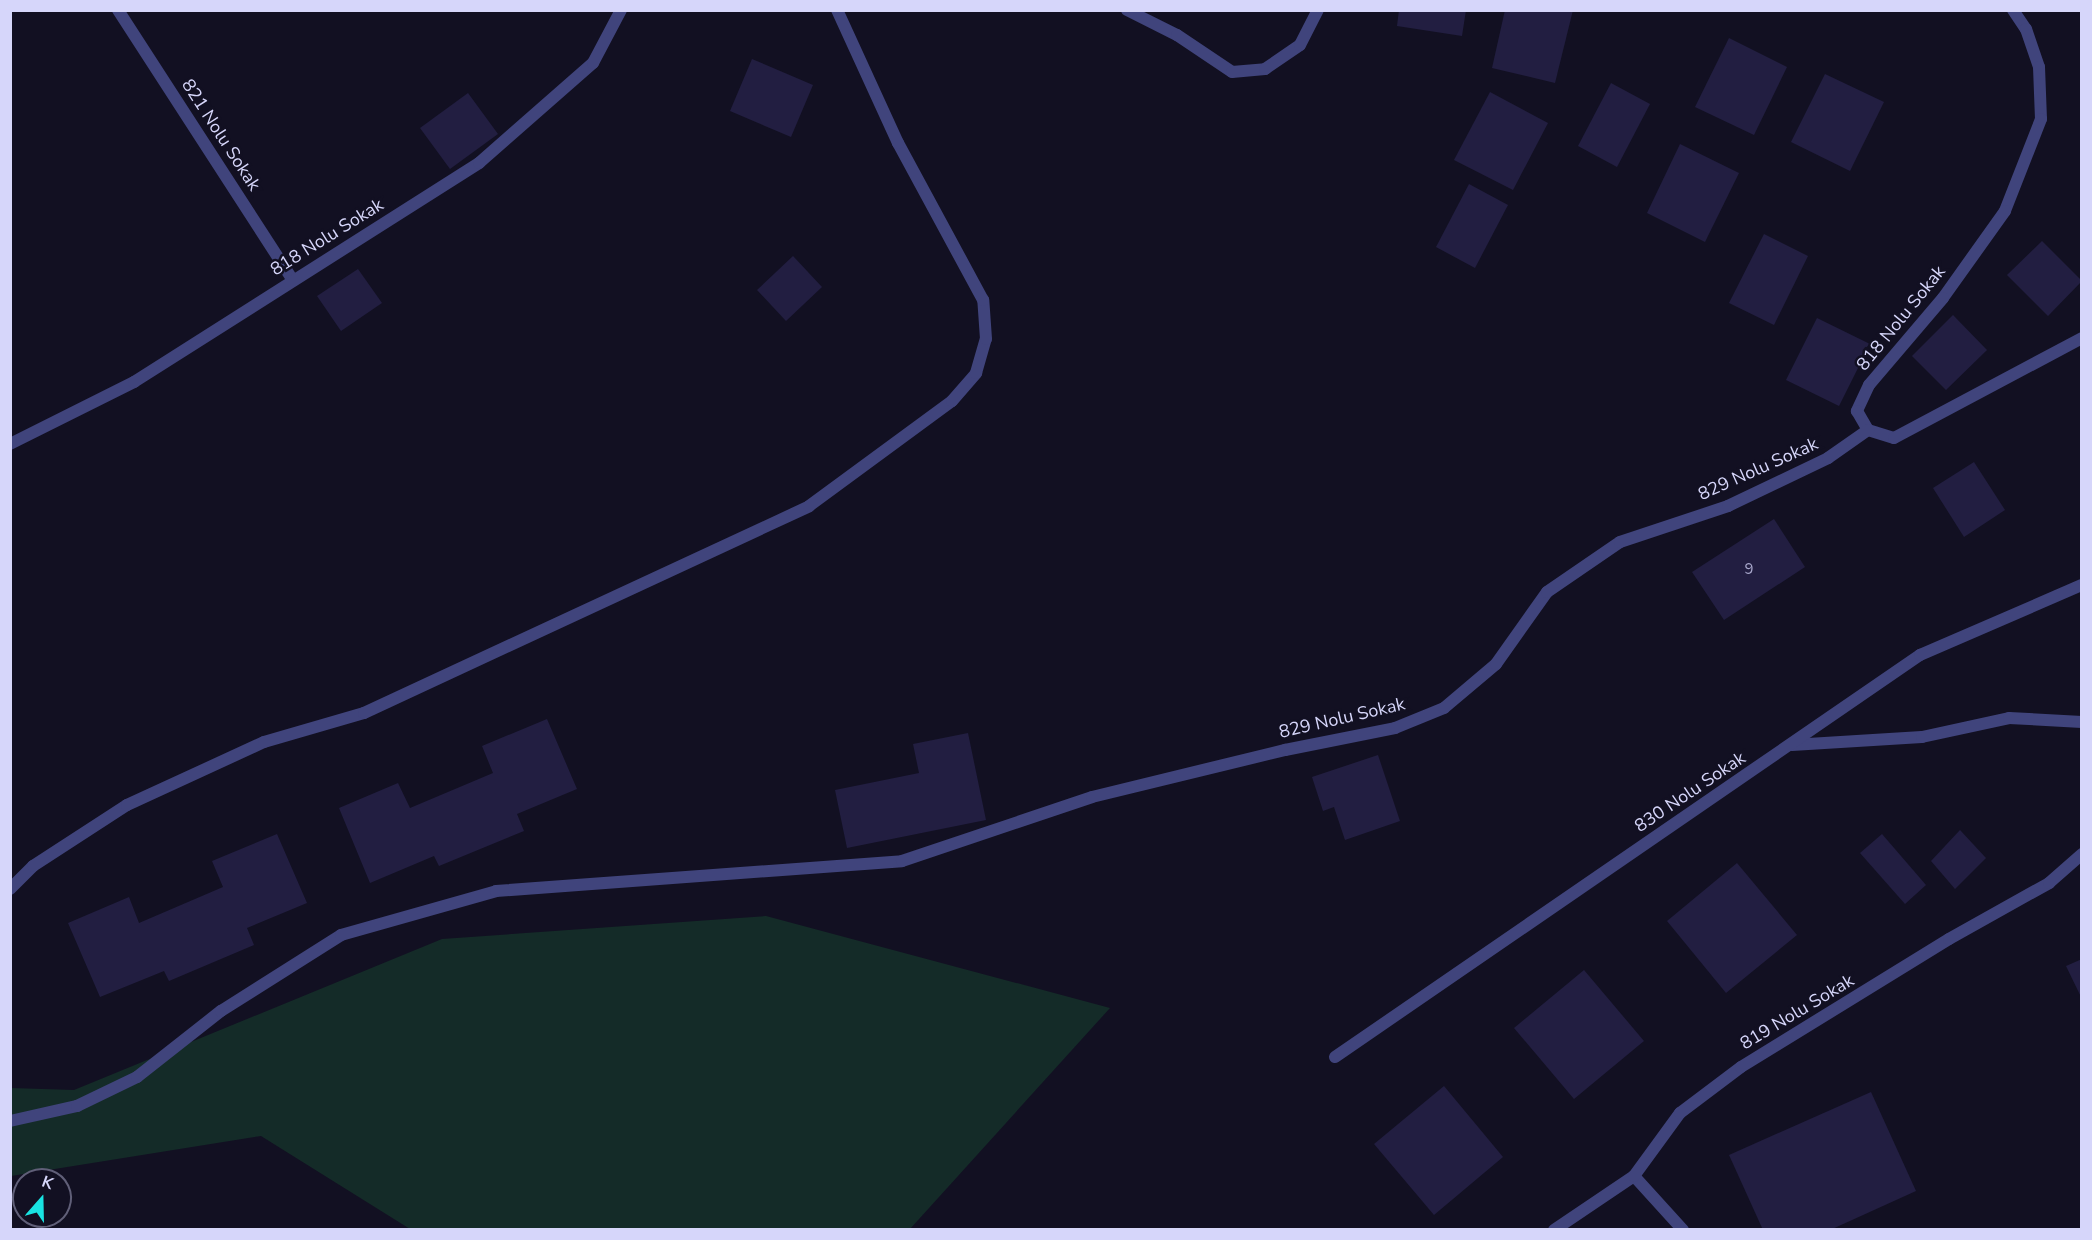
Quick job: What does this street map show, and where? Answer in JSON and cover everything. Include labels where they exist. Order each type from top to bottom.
[{"type":"street","name":"821 Nolu Sokak","points":[[118,10],[293,280]]},
{"type":"street","name":"818 Nolu Sokak","points":[[10,444],[134,382],[479,163],[593,63],[621,10]]},
{"type":"street","points":[[10,889],[33,866],[128,805],[264,742],[364,713],[809,506],[952,401],[976,373],[986,339],[983,300],[898,143],[837,10]]},
{"type":"street","points":[[1127,10],[1177,35],[1232,72],[1265,69],[1300,45],[1318,10]]},
{"type":"street","name":"818 Nolu Sokak","points":[[1868,430],[1857,411],[1869,385],[1943,298],[2005,211],[2041,119],[2039,67],[2026,29],[2013,10]]},
{"type":"street","points":[[1868,430],[1894,438],[2082,338]]},
{"type":"street","name":"829 Nolu Sokak","points":[[10,1121],[77,1106],[137,1077],[222,1011],[340,935],[496,891],[903,861],[1092,797],[1285,750],[1395,728],[1444,708],[1496,664],[1547,592],[1620,542],[1728,506],[1828,458],[1868,430]]},
{"type":"street","name":"830 Nolu Sokak","points":[[1335,1057],[1920,655],[2082,585]]},
{"type":"street","points":[[1791,745],[1922,737],[2009,718],[2082,722]]},
{"type":"street","name":"819 Nolu Sokak","points":[[1554,1230],[1634,1176],[1680,1113],[1741,1067],[1949,939],[2049,883],[2082,854]]},
{"type":"street","points":[[1634,1176],[1683,1230]]},
{"type":"green space","points":[[766,916],[1110,1008],[910,1229],[410,1229],[261,1136],[61,1168],[12,1168],[11,1176],[11,1088],[74,1090],[442,939]]},
{"type":"building","points":[[1399,10],[1466,10],[1462,36],[1397,26]]},
{"type":"building","points":[[1505,10],[1573,10],[1555,83],[1492,68]]},
{"type":"building","points":[[1729,38],[1787,67],[1754,135],[1695,107]]},
{"type":"building","points":[[752,59],[813,85],[791,137],[730,111]]},
{"type":"building","points":[[1825,74],[1884,102],[1850,171],[1791,142]]},
{"type":"building","points":[[1611,83],[1650,104],[1617,167],[1578,146]]},
{"type":"building","points":[[1490,92],[1548,123],[1513,190],[1454,160]]},
{"type":"building","points":[[468,93],[498,134],[450,169],[420,128]]},
{"type":"building","points":[[1680,144],[1739,173],[1705,242],[1647,213]]},
{"type":"building","points":[[1469,184],[1508,205],[1475,268],[1436,247]]},
{"type":"building","points":[[1764,234],[1808,256],[1774,325],[1729,303]]},
{"type":"building","points":[[2042,241],[2082,281],[2048,316],[2007,275]]},
{"type":"building","points":[[793,256],[822,287],[786,321],[757,290]]},
{"type":"building","points":[[358,269],[382,303],[341,331],[317,296]]},
{"type":"building","points":[[1953,315],[1987,350],[1946,390],[1912,356]]},
{"type":"building","points":[[1817,318],[1870,344],[1839,406],[1786,380]]},
{"type":"building","points":[[1974,462],[2005,510],[1964,537],[1933,488]]},
{"type":"building","points":[[1774,519],[1805,567],[1724,620],[1692,572]]},
{"type":"building","points":[[547,719],[577,789],[517,814],[524,831],[439,866],[434,856],[370,883],[339,808],[398,783],[410,808],[493,773],[482,746]]},
{"type":"building","points":[[968,733],[986,820],[847,848],[835,790],[919,773],[913,744]]},
{"type":"building","points":[[1378,755],[1400,821],[1345,840],[1334,807],[1323,811],[1312,777]]},
{"type":"building","points":[[1960,830],[1986,858],[1955,889],[1931,861]]},
{"type":"building","points":[[277,834],[307,903],[247,928],[254,945],[169,981],[164,971],[100,997],[68,923],[129,897],[139,923],[223,887],[212,861]]},
{"type":"building","points":[[1882,834],[1926,885],[1905,904],[1860,853]]},
{"type":"building","points":[[1737,863],[1797,935],[1726,993],[1667,921]]},
{"type":"building","points":[[2082,959],[2082,999],[2066,966]]},
{"type":"building","points":[[1584,970],[1644,1041],[1574,1099],[1514,1028]]},
{"type":"building","points":[[1444,1086],[1503,1157],[1434,1215],[1374,1144]]},
{"type":"building","points":[[1871,1092],[1916,1191],[1830,1230],[1763,1230],[1729,1155]]}]
